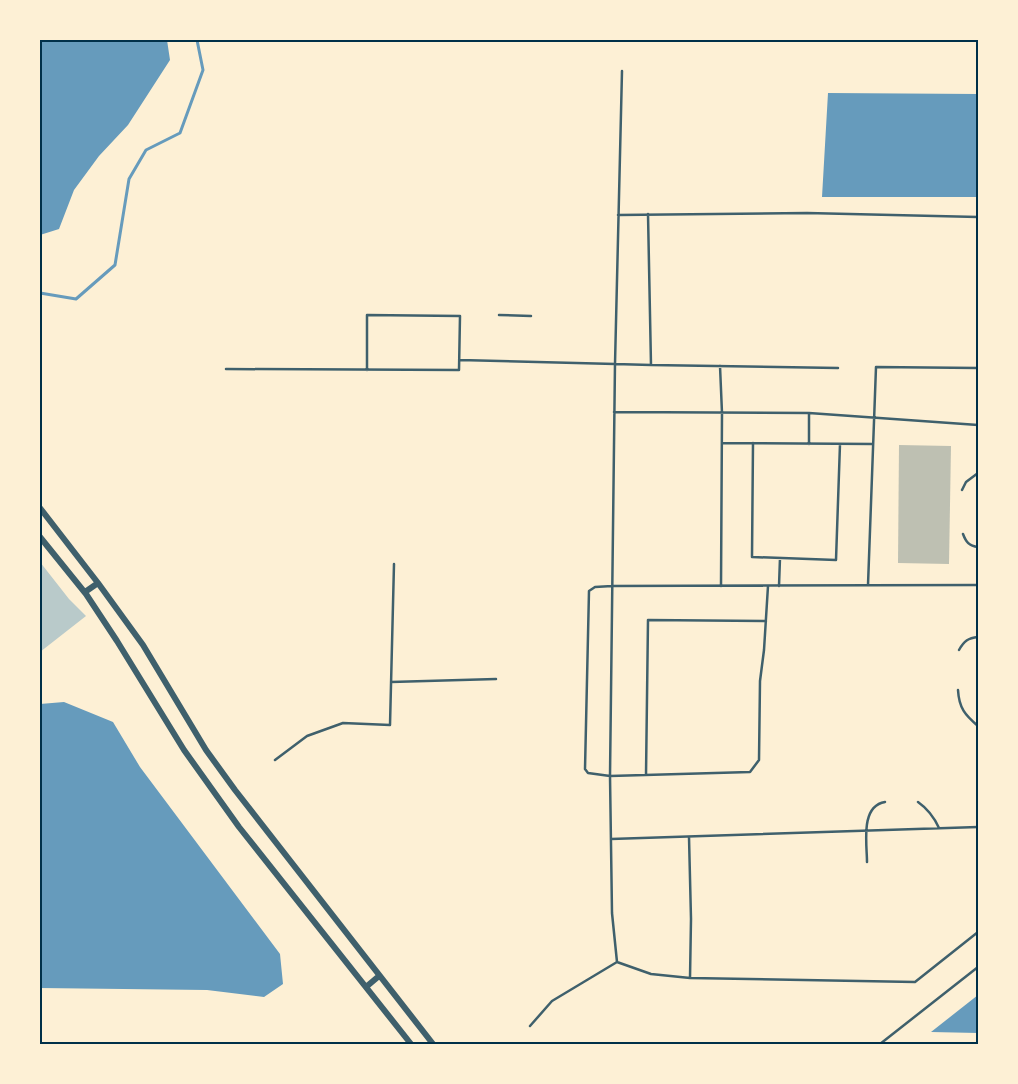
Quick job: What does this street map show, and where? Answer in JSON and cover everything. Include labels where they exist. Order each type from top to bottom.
[{"type":"street","points":[[40,508],[98,583],[142,645],[185,717],[218,766],[433,1044]]},
{"type":"street","points":[[40,537],[85,592],[210,788],[411,1044]]},
{"type":"street","points":[[85,592],[98,583]]},
{"type":"street","points":[[366,987],[379,976]]},
{"type":"lane","points":[[617,962],[612,913],[610,776],[614,412],[622,70]]},
{"type":"lane","points":[[648,214],[650,365]]},
{"type":"lane","points":[[618,215],[876,214],[978,217]]},
{"type":"lane","points":[[226,369],[367,370],[459,370],[460,316],[366,315],[367,370]]},
{"type":"lane","points":[[499,315],[531,316]]},
{"type":"lane","points":[[460,360],[838,368]]},
{"type":"lane","points":[[720,366],[722,413],[721,586]]},
{"type":"lane","points":[[868,586],[876,367],[978,368]]},
{"type":"lane","points":[[614,412],[809,413],[978,425]]},
{"type":"lane","points":[[809,413],[809,444]]},
{"type":"lane","points":[[722,443],[873,444]]},
{"type":"lane","points":[[753,443],[752,557],[836,560],[840,444]]},
{"type":"lane","points":[[962,490],[966,482],[978,473]]},
{"type":"lane","points":[[962,534],[966,542],[978,547]]},
{"type":"lane","points":[[779,586],[780,558]]},
{"type":"lane","points":[[275,760],[307,736],[343,723],[390,725],[394,564]]},
{"type":"lane","points":[[768,586],[760,681],[759,760],[750,772],[610,776],[588,773],[585,769],[589,591],[596,587],[612,586],[978,585]]},
{"type":"lane","points":[[646,775],[648,620],[766,621]]},
{"type":"lane","points":[[959,650],[962,643],[969,638],[978,637]]},
{"type":"lane","points":[[392,682],[496,679]]},
{"type":"lane","points":[[958,690],[958,703],[978,726]]},
{"type":"lane","points":[[867,862],[869,815],[880,802],[885,802]]},
{"type":"lane","points":[[918,802],[926,807],[940,828]]},
{"type":"lane","points":[[611,839],[978,827]]},
{"type":"lane","points":[[689,837],[690,978]]},
{"type":"lane","points":[[617,962],[651,974],[690,978],[915,982],[978,932]]},
{"type":"lane","points":[[530,1026],[552,1001],[617,962]]},
{"type":"lane","points":[[880,1044],[978,968]]},
{"type":"shaded area","points":[[40,562],[69,599],[86,616],[40,652]]},
{"type":"water","points":[[40,40],[167,40],[170,60],[128,125],[99,156],[74,190],[59,229],[40,235]]},
{"type":"water","points":[[828,93],[978,94],[978,197],[822,197]]},
{"type":"water","points":[[64,702],[113,722],[140,767],[280,954],[283,984],[264,997],[207,990],[40,988],[40,704]]},
{"type":"water","points":[[978,995],[978,1033],[931,1032]]},
{"type":"building","points":[[899,445],[951,446],[949,564],[898,563]]},
{"type":"waterway","points":[[40,293],[76,299],[115,265],[129,179],[146,150],[180,133],[203,70],[197,40]]}]
